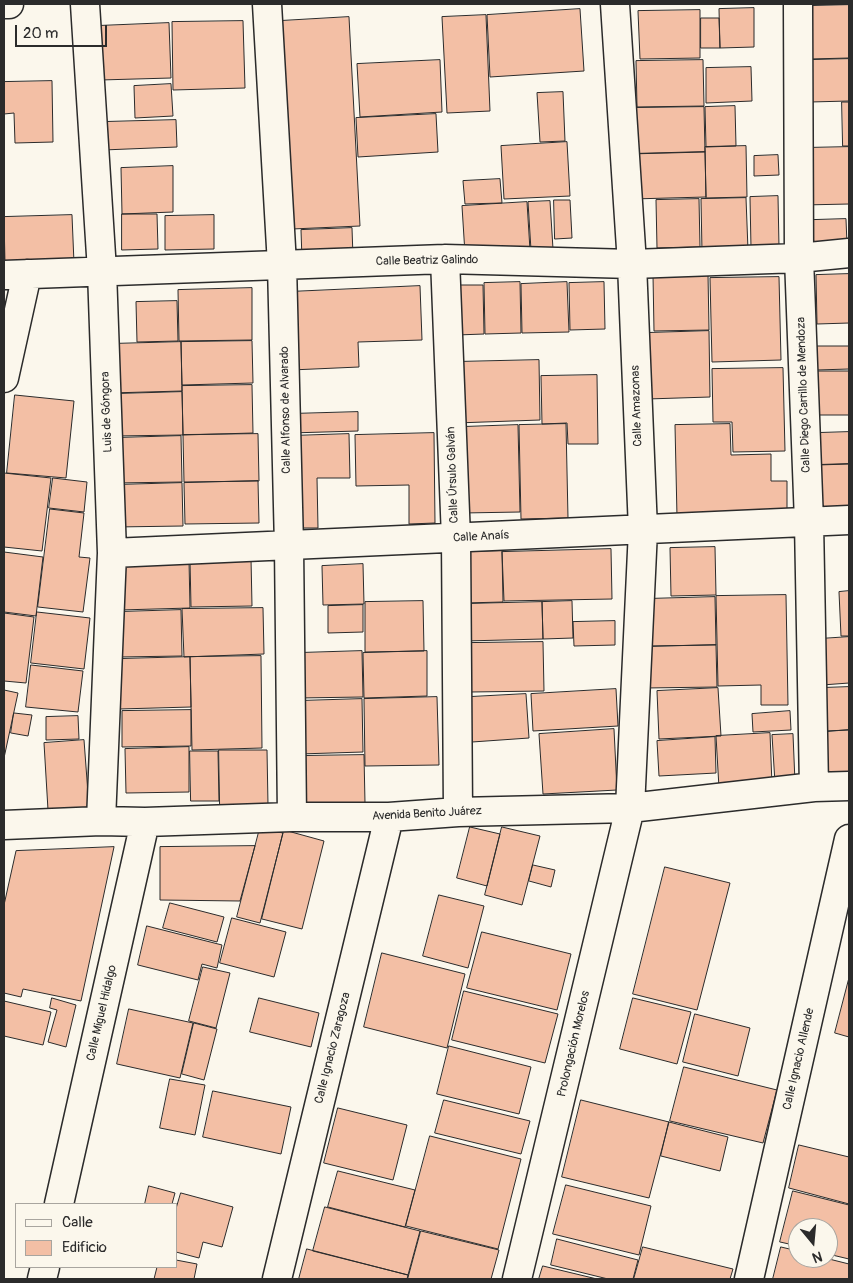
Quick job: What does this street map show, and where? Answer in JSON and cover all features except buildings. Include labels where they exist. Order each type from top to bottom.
[{"type":"street","points":[[4,4],[9,4]]},
{"type":"street","name":"Luis de Góngora","points":[[85,4],[102,271],[112,554],[101,821]]},
{"type":"street","name":"Calle Alfonso de Alvarado","points":[[267,4],[282,265],[289,546],[292,817]]},
{"type":"street","name":"Calle Amazonas","points":[[616,4],[632,264],[643,530],[630,808]]},
{"type":"street","name":"Calle Diego Carrillo de Mendoza","points":[[798,4],[799,258],[809,522],[814,787]]},
{"type":"street","name":"Calle Beatriz Galindo","points":[[15,274],[445,259],[632,264],[799,258],[849,253]]},
{"type":"street","name":"Calle Úrsulo Galván","points":[[445,259],[456,538],[458,812]]},
{"type":"street","points":[[4,378],[15,274]]},
{"type":"street","name":"Calle Anaís","points":[[112,554],[849,520]]},
{"type":"street","name":"Avenida Benito Juárez","points":[[4,825],[292,817],[389,817],[458,812],[630,808],[814,787],[849,786]]},
{"type":"street","name":"Prolongación Morelos","points":[[517,1279],[630,808]]},
{"type":"street","name":"Calle Ignacio Zaragoza","points":[[277,1279],[389,817]]},
{"type":"street","name":"Calle Miguel Hidalgo","points":[[59,1203],[145,822]]},
{"type":"street","name":"Calle Ignacio Allende","points":[[749,1279],[849,839]]}]
